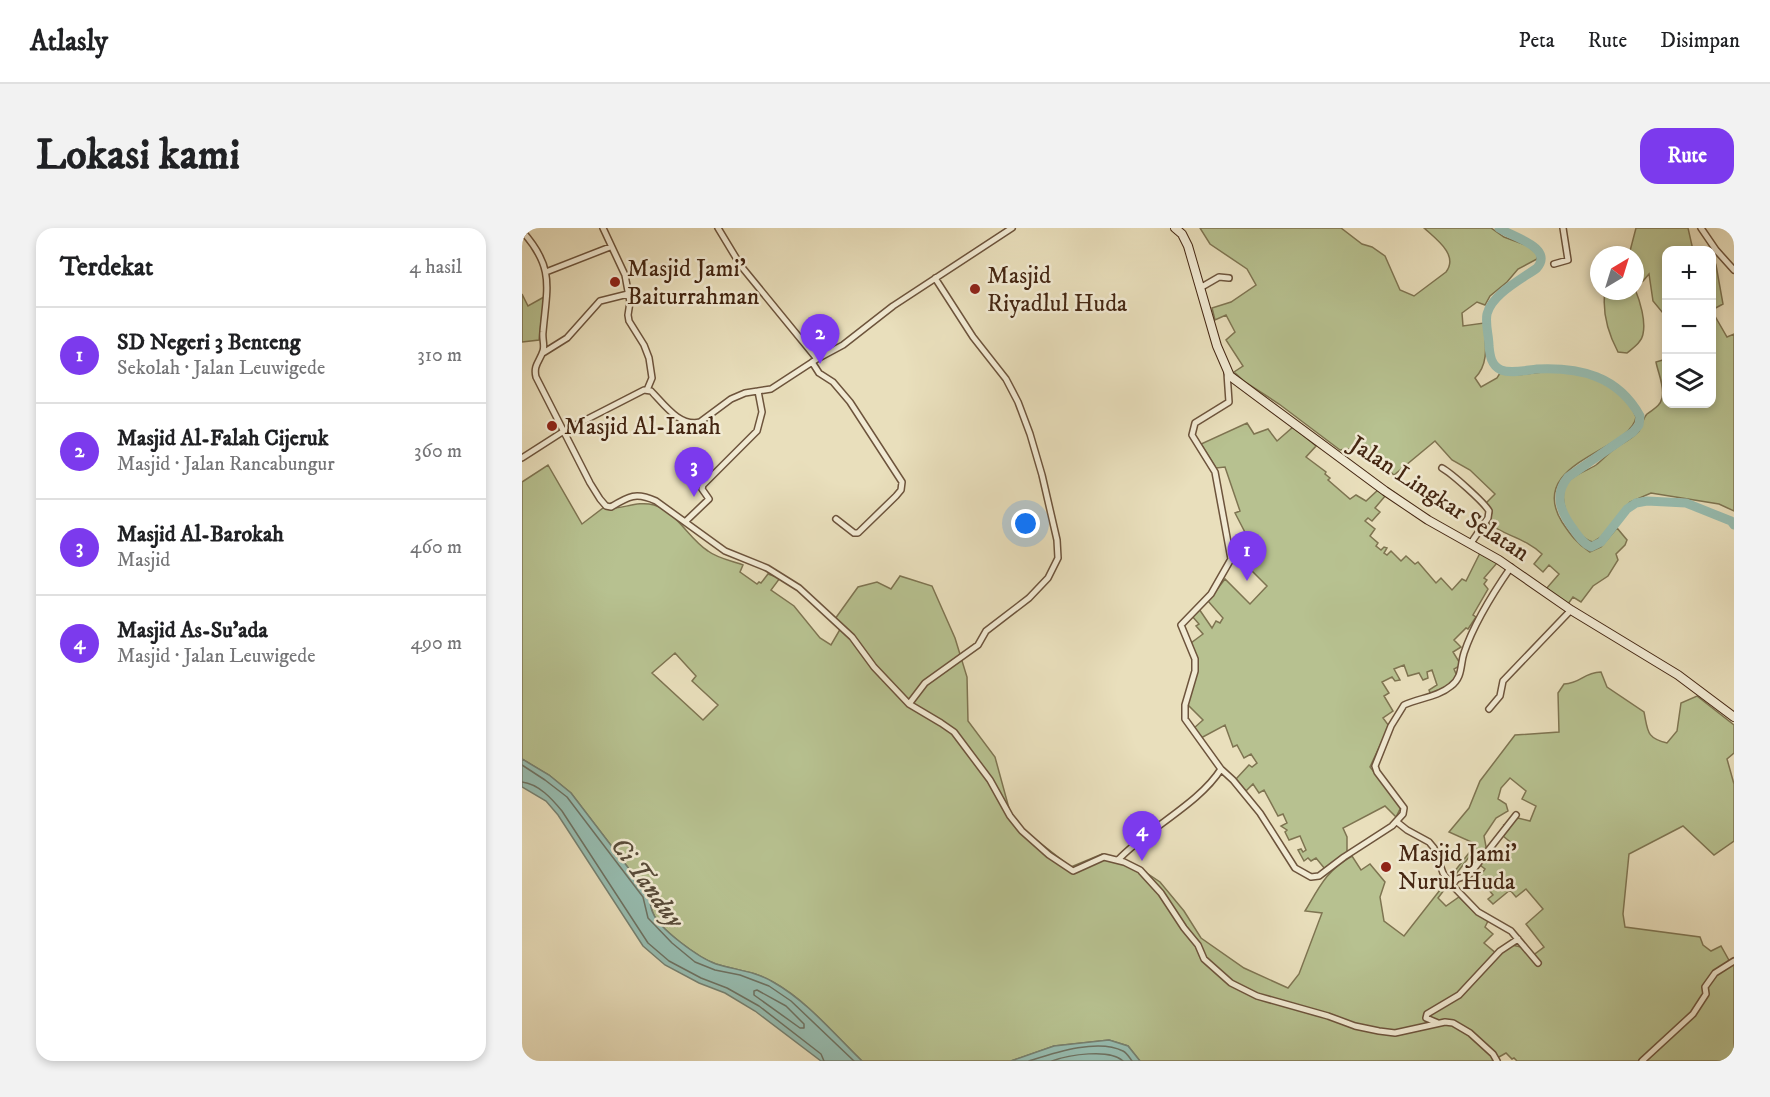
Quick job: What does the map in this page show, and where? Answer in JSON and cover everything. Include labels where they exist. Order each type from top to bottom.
[{"type":"street","points":[[522,458],[564,431],[647,390],[652,378],[652,369],[644,345],[629,321],[628,294],[623,270],[610,247],[603,228]]},
{"type":"street","points":[[718,228],[741,266],[814,361],[819,373],[833,382],[850,402],[902,482],[901,490],[896,496],[858,534],[836,519]]},
{"type":"street","points":[[647,390],[653,393],[673,414],[691,423],[700,422],[731,399],[745,393],[771,389],[843,345],[893,306],[1012,228]]},
{"type":"street","name":"Jalan Lingkar Selatan","points":[[1175,228],[1182,231],[1188,246],[1216,346],[1226,371],[1238,383],[1428,520],[1511,567],[1571,610],[1678,675],[1734,717]]},
{"type":"street","points":[[1554,264],[1568,260],[1563,228]]},
{"type":"street","points":[[1701,228],[1734,270]]},
{"type":"street","points":[[522,231],[536,246],[546,272],[543,353]]},
{"type":"street","points":[[546,272],[610,247]]},
{"type":"street","points":[[1200,288],[1219,277],[1229,278]]},
{"type":"street","points":[[909,704],[925,683],[975,648],[986,631],[1029,598],[1048,578],[1058,558],[1057,540],[1042,475],[1018,402],[1006,379],[974,337],[935,278]]},
{"type":"street","points":[[628,294],[600,301],[567,338],[543,353],[536,364],[536,377],[590,483],[606,506],[611,507],[626,498],[640,496],[656,501],[724,551],[767,568],[799,588],[852,638],[874,667],[909,704],[954,732],[990,780],[1010,816],[1030,838],[1073,872],[1100,858],[1118,860],[1140,870],[1161,893],[1198,945],[1204,959],[1231,983],[1257,996],[1328,1016],[1354,1026],[1379,1031],[1395,1033],[1444,1022],[1461,1027],[1493,1053],[1497,1061]]},
{"type":"street","points":[[1226,371],[1229,402],[1195,423],[1192,435],[1215,472],[1231,559],[1211,594],[1181,625],[1196,659],[1195,671],[1185,705],[1185,720],[1221,769],[1260,813],[1295,868],[1311,877],[1319,876],[1397,822],[1403,814],[1403,806],[1377,772],[1375,766],[1391,726],[1404,705],[1424,699],[1454,685],[1460,675],[1468,641],[1492,595],[1511,567]]},
{"type":"street","points":[[686,521],[709,499],[702,489],[703,484],[757,431],[762,412],[758,391]]},
{"type":"street","points":[[1442,468],[1489,511],[1488,518],[1471,543]]},
{"type":"street","points":[[1489,709],[1500,696],[1503,681],[1571,610]]},
{"type":"street","points":[[1118,860],[1195,796],[1221,769]]},
{"type":"street","points":[[1452,885],[1457,879],[1468,875],[1516,815]]},
{"type":"street","points":[[1397,822],[1409,832],[1431,844],[1443,873],[1452,885],[1478,912],[1508,929],[1538,963]]},
{"type":"street","points":[[1438,1023],[1426,1018],[1427,1014],[1459,995],[1500,951],[1518,939]]},
{"type":"street","points":[[1642,1061],[1698,1008],[1706,994],[1704,987],[1715,973],[1734,961]]},
{"type":"green space","points":[[1200,228],[1341,228],[1362,244],[1372,247],[1385,256],[1400,290],[1414,296],[1446,272],[1450,260],[1440,242],[1424,228],[1491,228],[1504,237],[1528,246],[1538,255],[1537,259],[1518,269],[1490,296],[1485,305],[1477,302],[1462,313],[1463,326],[1484,323],[1485,359],[1475,378],[1481,387],[1497,378],[1500,373],[1515,375],[1553,371],[1572,372],[1605,384],[1615,390],[1631,407],[1636,417],[1630,429],[1568,471],[1557,485],[1554,502],[1568,531],[1590,552],[1601,547],[1617,528],[1627,540],[1616,554],[1618,560],[1608,576],[1593,586],[1581,602],[1573,597],[1568,604],[1546,589],[1559,574],[1549,565],[1543,572],[1534,564],[1542,554],[1487,522],[1492,513],[1486,503],[1495,494],[1470,470],[1452,460],[1435,441],[1394,475],[1363,452],[1340,450],[1279,404],[1245,382],[1234,372],[1243,366],[1226,340],[1235,332],[1226,315],[1215,320],[1212,308],[1231,302],[1256,285],[1247,269],[1210,244]]},
{"type":"green space","points":[[1636,228],[1688,228],[1692,246],[1662,246],[1662,312],[1653,301],[1649,274],[1644,280],[1644,246],[1631,246]]},
{"type":"green space","points":[[1716,265],[1723,304],[1716,308]]},
{"type":"green space","points":[[522,294],[528,306],[544,297],[539,340],[522,342]]},
{"type":"green space","points":[[1604,300],[1639,300],[1644,329],[1641,340],[1627,353],[1618,352],[1611,337]]},
{"type":"green space","points":[[1716,318],[1727,337],[1734,334],[1734,511],[1719,504],[1651,493],[1630,502],[1601,537],[1593,542],[1586,539],[1579,533],[1568,516],[1563,498],[1564,489],[1574,477],[1596,465],[1634,436],[1647,414],[1660,404],[1662,398],[1662,408],[1716,408]]},
{"type":"green space","points":[[1662,360],[1662,384],[1661,380],[1656,362]]},
{"type":"green space","points":[[1247,423],[1254,434],[1268,429],[1277,441],[1293,427],[1316,446],[1306,457],[1326,472],[1325,474],[1330,478],[1328,480],[1350,499],[1356,495],[1366,501],[1378,490],[1386,495],[1375,508],[1380,512],[1372,521],[1368,518],[1365,521],[1375,529],[1370,536],[1378,543],[1376,546],[1381,550],[1384,547],[1387,548],[1384,553],[1387,555],[1391,551],[1401,561],[1406,556],[1415,564],[1418,562],[1436,583],[1441,578],[1452,590],[1462,579],[1466,581],[1480,553],[1497,563],[1484,578],[1487,580],[1484,584],[1488,589],[1473,615],[1476,617],[1468,629],[1466,628],[1454,640],[1461,647],[1453,652],[1461,665],[1454,669],[1457,676],[1452,684],[1431,695],[1429,690],[1437,685],[1432,670],[1427,672],[1428,678],[1423,680],[1419,673],[1408,676],[1404,665],[1394,669],[1400,680],[1395,681],[1392,677],[1382,682],[1389,693],[1384,696],[1393,711],[1383,718],[1389,726],[1370,767],[1401,807],[1396,817],[1385,806],[1343,828],[1347,837],[1347,852],[1325,869],[1316,858],[1311,861],[1308,858],[1304,861],[1298,850],[1301,849],[1303,852],[1306,850],[1300,836],[1289,840],[1285,832],[1287,830],[1281,826],[1287,823],[1283,814],[1278,816],[1264,790],[1259,793],[1253,784],[1246,791],[1236,779],[1249,765],[1252,767],[1257,763],[1251,754],[1244,758],[1237,745],[1233,747],[1225,725],[1201,738],[1194,728],[1203,720],[1187,704],[1198,659],[1191,643],[1203,634],[1196,626],[1199,624],[1192,616],[1199,609],[1212,628],[1216,621],[1220,623],[1223,618],[1208,601],[1225,579],[1250,604],[1267,586],[1241,560],[1248,556],[1245,545],[1250,542],[1235,513],[1240,511],[1225,467],[1216,468],[1201,444]]},
{"type":"green space","points":[[548,465],[582,524],[603,508],[647,504],[662,509],[708,551],[743,565],[740,572],[757,584],[761,583],[768,574],[780,578],[771,590],[794,606],[820,638],[831,645],[842,626],[835,619],[858,587],[877,582],[891,589],[900,576],[932,586],[955,638],[967,677],[968,721],[995,757],[1010,812],[1021,828],[1071,867],[1102,854],[1130,862],[1160,882],[1184,911],[1201,938],[1244,968],[1288,988],[1299,974],[1322,913],[1305,911],[1330,873],[1352,856],[1361,870],[1370,864],[1385,882],[1380,897],[1384,921],[1404,936],[1476,844],[1449,832],[1469,808],[1480,781],[1515,735],[1559,732],[1558,693],[1564,684],[1601,672],[1607,687],[1644,712],[1649,733],[1655,739],[1667,743],[1677,731],[1681,703],[1697,696],[1734,725],[1734,753],[1727,759],[1734,784],[1734,841],[1714,855],[1683,826],[1629,854],[1623,914],[1625,927],[1700,937],[1703,945],[1711,951],[1721,946],[1730,962],[1734,960],[1734,1061],[1517,1061],[1506,1053],[1492,1061],[1140,1061],[1128,1046],[1109,1040],[1054,1046],[1011,1061],[862,1061],[809,1008],[773,982],[759,975],[709,961],[671,935],[653,913],[649,895],[571,793],[549,775],[522,759],[522,482]],"holes":[[[675,653],[696,676],[692,681],[718,705],[703,720],[652,673]],[[1510,778],[1526,791],[1522,799],[1536,806],[1530,821],[1518,818],[1504,825],[1509,829],[1503,836],[1514,845],[1502,862],[1487,852],[1484,836],[1496,818],[1508,811],[1506,804],[1498,799],[1501,788]],[[1469,857],[1485,869],[1479,878],[1493,895],[1488,899],[1493,904],[1510,890],[1516,897],[1526,889],[1543,909],[1526,924],[1544,947],[1532,956],[1521,947],[1512,945],[1497,954],[1484,943],[1493,934],[1485,927],[1488,921],[1475,913],[1459,897],[1446,906],[1438,898]]]},
{"type":"water","points":[[522,759],[549,775],[571,793],[649,895],[653,913],[671,935],[709,961],[759,975],[773,982],[809,1008],[862,1061],[821,1061],[755,1011],[725,993],[699,983],[665,965],[643,946],[558,815],[546,801],[522,787]]},
{"type":"water","points":[[1109,1040],[1128,1046],[1140,1061],[1011,1061],[1054,1046]]},
{"type":"waterway","points":[[1499,228],[1536,248],[1541,261],[1537,268],[1508,288],[1490,307],[1487,314],[1487,326],[1491,357],[1495,366],[1509,372],[1537,369],[1583,372],[1609,383],[1621,392],[1640,416],[1639,425],[1633,432],[1568,477],[1563,484],[1560,497],[1562,511],[1579,537],[1591,547],[1601,542],[1627,509],[1636,503],[1647,501],[1686,503],[1731,521],[1734,525]]},
{"type":"place","name":"Masjid Jami' Baiturrahman","points":[[615,282]]},
{"type":"place","name":"Masjid Riyadlul Huda","points":[[975,289]]},
{"type":"place","name":"Masjid Al-Falah Cijeruk","points":[[820,364]]},
{"type":"place","name":"Masjid Al-Ianah","points":[[552,426]]},
{"type":"place","name":"Masjid Al-Barokah","points":[[694,497]]},
{"type":"place","name":"SD Negeri 3 Benteng","points":[[1247,581]]},
{"type":"place","name":"Masjid As-Su'ada","points":[[1142,861]]},
{"type":"place","name":"Masjid Jami' Nurul Huda","points":[[1386,867]]},
{"type":"water label","name":"Ci Tanduy","points":[[648,882]]}]
